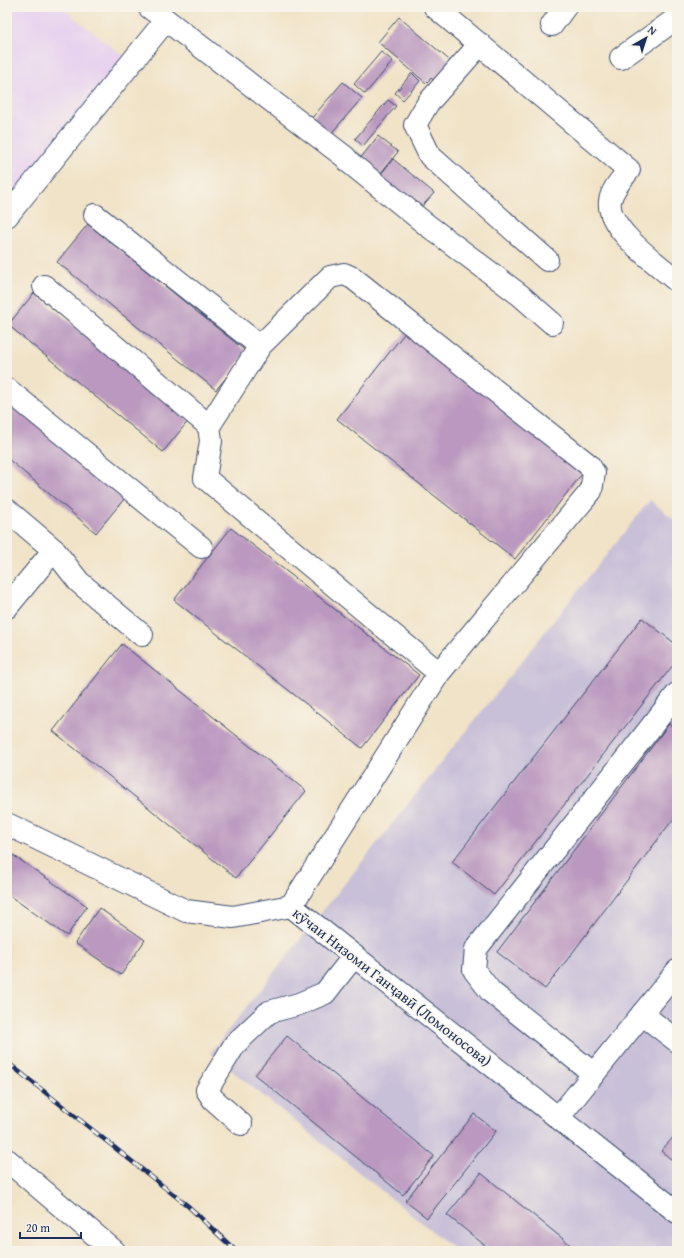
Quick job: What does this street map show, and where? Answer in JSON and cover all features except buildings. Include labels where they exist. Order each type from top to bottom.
[{"type":"street","points":[[149,7],[345,157],[350,163],[428,225],[520,295],[552,323]]},
{"type":"street","points":[[435,7],[629,170],[615,189],[610,202],[612,216],[620,230],[632,243],[677,281]]},
{"type":"street","points":[[552,25],[565,7]]},
{"type":"street","points":[[621,58],[677,18]]},
{"type":"street","points":[[7,216],[166,20]]},
{"type":"street","points":[[480,44],[428,103],[415,125],[430,156],[547,260]]},
{"type":"street","points":[[95,215],[260,346]]},
{"type":"street","points":[[291,906],[439,673],[590,491],[594,473],[589,465],[353,278],[344,274],[330,277],[260,346],[209,426],[211,441],[205,478],[439,673]]},
{"type":"street","points":[[44,286],[209,426]]},
{"type":"street","points":[[7,388],[201,547]]},
{"type":"street","points":[[7,510],[54,550],[79,582],[142,635]]},
{"type":"street","points":[[7,607],[54,550]]},
{"type":"street","points":[[594,1074],[491,992],[474,970],[476,949],[677,694]]},
{"type":"street","name":"кӯчаи Низоми Ганҷавӣ (Ломоносова)","points":[[7,824],[186,911],[233,917],[291,906],[677,1212]]},
{"type":"street","points":[[240,1124],[213,1099],[207,1090],[235,1044],[269,1012],[299,1004],[325,993],[354,956]]},
{"type":"street","points":[[558,1118],[677,971]]},
{"type":"street","points":[[642,1014],[677,1042]]},
{"type":"street","points":[[7,1160],[114,1251]]},
{"type":"shaded area","points":[[7,7],[61,7],[132,63],[7,213]]},
{"type":"shaded area","points":[[650,500],[677,522],[677,1251],[457,1251],[210,1053]]},
{"type":"railway","points":[[7,1062],[188,1206],[236,1251]]}]
